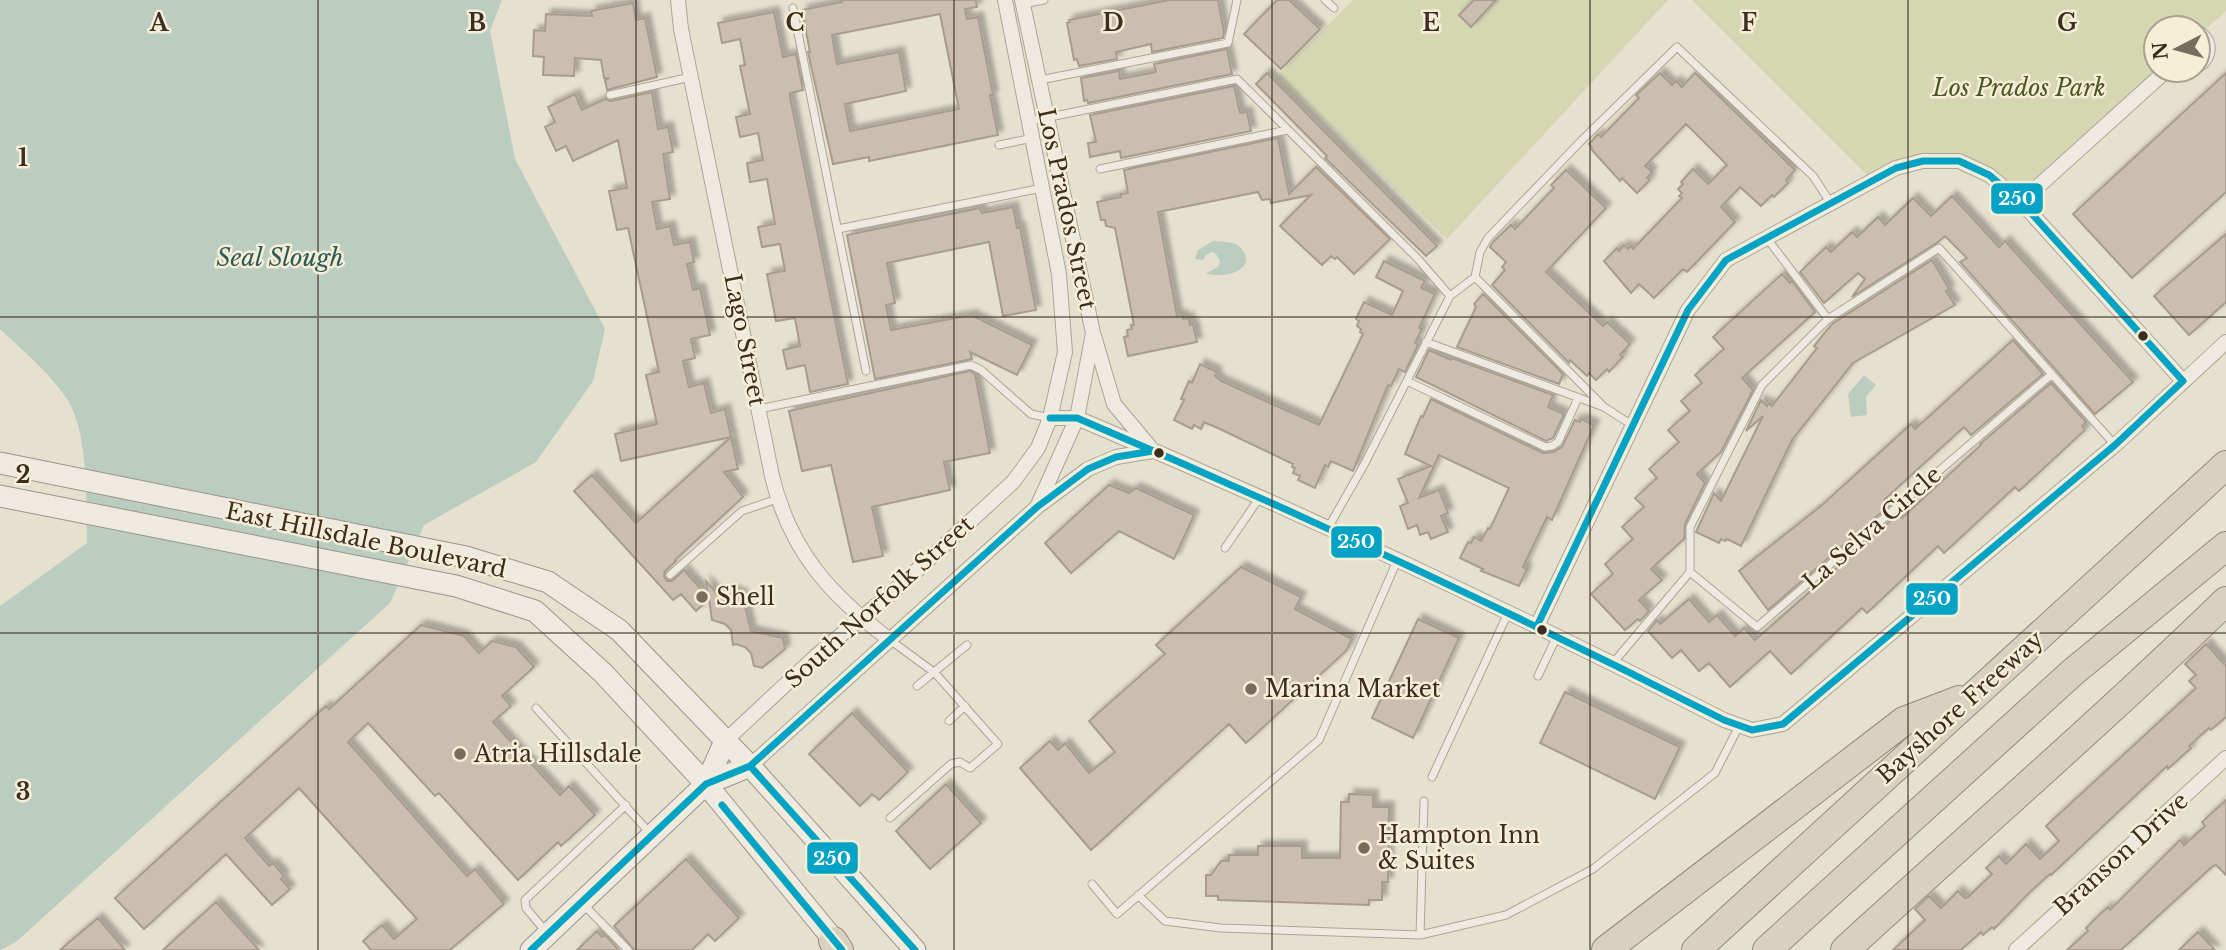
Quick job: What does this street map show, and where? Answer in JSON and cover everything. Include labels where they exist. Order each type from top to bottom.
[{"type":"highway","name":"Bayshore Freeway","points":[[1696,950],[2226,465]]},
{"type":"highway","points":[[1768,950],[2073,672],[2226,546]]},
{"type":"highway","points":[[1845,950],[2080,739],[2226,601]]},
{"type":"highway","points":[[1609,950],[1904,721],[1973,695]]},
{"type":"highway","points":[[1776,950],[1803,917]]},
{"type":"main road","name":"East Hillsdale Boulevard","points":[[7,465],[466,557],[548,582],[619,630],[750,766],[915,950]]},
{"type":"main road","name":"East Hillsdale Boulevard","points":[[2,496],[456,586],[535,611],[603,673],[706,785],[838,947]]},
{"type":"main road","name":"South Norfolk Street","points":[[706,785],[726,741]]},
{"type":"main road","name":"South Norfolk Street","points":[[531,950],[706,785],[750,766]]},
{"type":"street","name":"Lago Street","points":[[678,0],[681,29],[777,499],[792,536],[808,560],[859,617],[890,640]]},
{"type":"street","name":"Los Prados Street","points":[[1005,0],[1059,274],[1065,352],[1050,418]]},
{"type":"street","name":"Los Prados Street","points":[[1023,2],[1093,333],[1077,418]]},
{"type":"street","points":[[2021,202],[2152,84]]},
{"type":"street","points":[[1536,626],[1688,310],[1726,260],[1896,168],[1923,161],[1959,162],[1989,175],[2021,202],[2183,381]]},
{"type":"street","points":[[1093,333],[1114,404],[1153,451]]},
{"type":"street","points":[[1050,418],[1077,418],[1260,498],[1557,636],[1724,720],[1752,730],[1783,724],[2115,445],[2226,342]]},
{"type":"street","name":"South Norfolk Street","points":[[726,741],[859,617],[903,583],[1013,482],[1038,448],[1050,418]]},
{"type":"street","name":"South Norfolk Street","points":[[750,766],[1037,507],[1077,418]]},
{"type":"street","points":[[1037,507],[1088,469],[1116,457],[1153,451]]},
{"type":"street","name":"Branson Drive","points":[[2016,950],[2226,758]]},
{"type":"lane","points":[[1023,2],[1044,0]]},
{"type":"lane","points":[[1040,80],[1228,43],[1237,0]]},
{"type":"lane","points":[[1325,0],[1334,8]]},
{"type":"lane","points":[[793,8],[866,371]]},
{"type":"lane","points":[[1328,529],[1365,463],[1450,296],[1475,276],[1480,252],[1488,238],[1676,47],[1813,176],[1830,202]]},
{"type":"lane","points":[[610,94],[691,77]]},
{"type":"lane","points":[[1030,121],[1237,79],[1418,259],[1450,296]]},
{"type":"lane","points":[[1100,169],[1287,130]]},
{"type":"lane","points":[[999,145],[1033,138]]},
{"type":"lane","points":[[838,229],[1043,188]]},
{"type":"lane","points":[[1766,237],[1828,319]]},
{"type":"lane","points":[[1613,663],[1690,572],[1690,527],[1762,386],[1828,319],[1939,248],[2115,445]]},
{"type":"lane","points":[[1475,276],[1604,407]]},
{"type":"lane","points":[[1426,342],[1604,407],[1633,425]]},
{"type":"lane","points":[[759,409],[971,365],[981,370],[1031,414],[1050,418]]},
{"type":"lane","name":"La Selva Circle","points":[[1690,572],[1756,627],[2052,374]]},
{"type":"lane","points":[[1407,381],[1545,447],[1558,442],[1578,398]]},
{"type":"lane","points":[[1226,548],[1260,498]]},
{"type":"lane","points":[[670,575],[742,511],[777,499]]},
{"type":"lane","points":[[1092,884],[1118,914],[1319,740],[1398,561]]},
{"type":"lane","points":[[1432,777],[1508,613]]},
{"type":"lane","points":[[1538,676],[1557,636]]},
{"type":"lane","points":[[890,640],[934,673],[998,744],[970,768],[960,762],[951,764],[890,818]]},
{"type":"lane","points":[[918,686],[967,645]]},
{"type":"lane","points":[[949,721],[965,706]]},
{"type":"lane","points":[[536,708],[652,836]]},
{"type":"lane","points":[[1138,895],[1165,921],[1221,928],[1420,934],[1506,915],[1593,869],[1715,773],[1740,726]]},
{"type":"lane","points":[[1420,934],[1424,801]]},
{"type":"lane","points":[[548,934],[526,908],[525,900],[626,805]]},
{"type":"lane","points":[[582,902],[628,950]]},
{"type":"green space","points":[[1353,0],[1668,0],[1447,239],[1278,75]]},
{"type":"green space","name":"Los Prados Park","points":[[1692,0],[2226,0],[2226,11],[2212,24],[2212,14],[2142,14],[2142,84],[2148,84],[2023,205],[1959,159],[1871,179]]},
{"type":"water","name":"Seal Slough","points":[[0,0],[502,0],[490,31],[515,159],[605,329],[593,381],[536,462],[424,525],[390,603],[16,942],[0,950],[0,606],[87,543],[83,449],[74,413],[53,380],[0,329]]},
{"type":"water","points":[[1213,241],[1240,247],[1245,254],[1246,261],[1243,266],[1223,275],[1206,273],[1218,267],[1220,261],[1216,254],[1212,252],[1203,260],[1195,259],[1198,250]]},
{"type":"water","points":[[1864,375],[1876,385],[1866,397],[1867,415],[1851,417],[1848,394]]},
{"type":"building","points":[[976,0],[977,7],[965,9],[967,19],[978,17],[998,135],[869,161],[869,157],[833,164],[808,52],[802,10],[842,2]],"holes":[[[940,14],[959,109],[850,131],[845,104],[906,91],[899,52],[837,64],[832,35]]]},
{"type":"building","points":[[1169,0],[1218,0],[1223,38],[1152,52],[1151,44],[1116,52],[1117,59],[1079,66],[1077,59],[1074,60],[1067,23],[1069,20]]},
{"type":"building","points":[[1277,0],[1289,0],[1320,29],[1281,69],[1244,34]]},
{"type":"building","points":[[1474,0],[1496,0],[1471,27],[1459,15]]},
{"type":"building","points":[[633,3],[636,20],[645,18],[657,77],[607,90],[605,80],[609,78],[604,78],[601,60],[575,58],[574,76],[543,75],[544,57],[533,56],[534,30],[545,31],[546,14],[592,16],[591,11]]},
{"type":"building","points":[[774,12],[783,57],[796,54],[803,90],[790,93],[790,97],[848,384],[810,392],[805,365],[787,369],[783,350],[800,346],[795,318],[776,321],[767,274],[785,271],[780,244],[762,247],[758,227],[775,224],[767,179],[750,182],[747,163],[763,160],[758,133],[740,137],[736,117],[750,114],[740,66],[745,65],[740,39],[722,43],[718,23]]},
{"type":"building","points":[[1227,49],[1232,74],[1088,103],[1087,100],[1084,101],[1081,78],[1119,71],[1120,79],[1156,72],[1154,64]]},
{"type":"building","points":[[1267,73],[1437,246],[1426,256],[1325,158],[1327,156],[1256,84]]},
{"type":"building","points":[[1660,73],[1672,85],[1676,81],[1682,87],[1695,73],[1795,170],[1786,180],[1788,183],[1761,206],[1740,187],[1721,207],[1735,222],[1687,272],[1683,269],[1654,298],[1639,284],[1631,293],[1604,261],[1624,245],[1633,249],[1682,198],[1678,189],[1693,169],[1708,184],[1727,165],[1686,124],[1645,166],[1652,172],[1647,178],[1650,180],[1637,193],[1622,178],[1620,181],[1591,149],[1589,144],[1598,134],[1601,137],[1639,98],[1636,95]]},
{"type":"building","points":[[2226,73],[2226,192],[2132,278],[2073,214]]},
{"type":"building","points":[[1234,86],[1240,113],[1247,112],[1251,131],[1121,158],[1120,151],[1090,157],[1088,143],[1096,142],[1090,115]]},
{"type":"building","points":[[652,92],[658,129],[668,127],[673,152],[663,154],[670,199],[652,202],[657,229],[670,226],[674,245],[690,242],[694,262],[687,264],[693,290],[700,288],[710,335],[691,339],[695,358],[683,361],[689,387],[704,383],[711,413],[725,409],[738,469],[724,472],[743,497],[675,560],[664,576],[667,581],[672,581],[684,570],[708,597],[706,581],[721,598],[729,590],[742,594],[751,631],[783,638],[785,649],[762,668],[754,666],[751,653],[745,647],[733,645],[731,630],[725,624],[712,620],[709,599],[696,611],[681,594],[673,600],[574,491],[592,475],[636,523],[731,437],[621,461],[615,434],[657,424],[646,375],[659,372],[628,228],[617,230],[609,191],[627,188],[618,140],[573,161],[566,146],[556,151],[545,127],[555,122],[548,107],[575,94],[582,110],[605,99],[611,101]]},
{"type":"building","points":[[1278,138],[1289,194],[1316,167],[1390,239],[1354,274],[1337,257],[1335,259],[1331,256],[1322,265],[1280,226],[1311,195],[1271,203],[1270,199],[1262,200],[1258,192],[1158,212],[1177,316],[1189,318],[1197,342],[1128,356],[1124,337],[1128,336],[1127,330],[1134,325],[1115,228],[1106,226],[1105,220],[1101,220],[1097,202],[1128,193],[1124,170]]},
{"type":"building","points":[[1566,170],[1606,208],[1546,272],[1603,326],[1607,322],[1630,344],[1620,355],[1623,357],[1609,372],[1607,369],[1596,380],[1589,373],[1587,376],[1570,360],[1569,363],[1492,285],[1505,270],[1502,267],[1506,262],[1490,247],[1493,242],[1511,225],[1515,229],[1554,188],[1551,185]]},
{"type":"building","points":[[1952,196],[1999,247],[2005,241],[2133,382],[2095,414],[1960,262],[1967,258],[1945,236],[1852,297],[1865,279],[1858,273],[1824,303],[1800,272],[1826,247],[1831,252],[1852,232],[1857,237],[1878,217],[1885,225],[1913,198],[1931,216]]},
{"type":"building","points":[[1013,207],[1017,228],[1020,227],[1036,310],[1003,316],[989,242],[887,263],[895,303],[886,305],[891,330],[971,315],[1032,345],[1017,375],[970,352],[972,359],[875,379],[847,235],[980,208],[982,213]]},
{"type":"building","points":[[2226,234],[2226,302],[2189,335],[2154,296]]},
{"type":"building","points":[[1932,260],[1955,305],[1853,363],[1792,440],[1741,546],[1727,539],[1721,539],[1719,543],[1696,532],[1714,493],[1721,501],[1763,416],[1746,431],[1761,400],[1767,406],[1769,403],[1772,406],[1832,324]]},
{"type":"building","points":[[1384,261],[1425,281],[1421,288],[1435,294],[1419,328],[1422,329],[1415,343],[1418,345],[1405,372],[1399,369],[1391,386],[1388,385],[1353,471],[1331,461],[1328,467],[1325,465],[1315,488],[1298,480],[1300,476],[1293,473],[1293,464],[1204,422],[1201,429],[1194,425],[1192,429],[1174,420],[1184,400],[1181,399],[1189,381],[1192,383],[1200,364],[1217,372],[1215,376],[1221,381],[1319,425],[1363,334],[1356,319],[1364,302],[1392,315],[1403,291],[1376,277]]},
{"type":"building","points":[[1782,274],[1790,283],[1792,281],[1815,312],[1742,378],[1753,390],[1721,452],[1697,474],[1705,483],[1685,524],[1684,539],[1651,569],[1662,580],[1639,600],[1649,611],[1640,621],[1638,619],[1625,630],[1591,594],[1613,574],[1605,564],[1633,539],[1622,527],[1644,507],[1635,498],[1657,478],[1649,469],[1679,442],[1668,430],[1690,411],[1681,401],[1702,383],[1695,375],[1724,349],[1713,337]]},
{"type":"building","points":[[1483,294],[1563,374],[1559,384],[1457,347],[1476,307],[1474,304]]},
{"type":"building","points":[[2013,340],[2043,374],[1971,435],[1964,427],[1885,499],[1890,505],[1768,610],[1739,571],[1822,505],[1911,424],[1915,429]]},
{"type":"building","points":[[1429,350],[1553,395],[1548,407],[1564,414],[1553,438],[1546,441],[1416,377]]},
{"type":"building","points":[[970,371],[975,374],[990,453],[944,462],[950,490],[872,507],[883,556],[853,562],[831,465],[802,471],[789,411]]},
{"type":"building","points":[[2051,383],[2086,422],[2082,426],[2085,430],[2019,491],[2015,487],[1944,553],[1938,546],[1867,613],[1862,608],[1791,674],[1770,651],[1730,687],[1709,663],[1699,671],[1681,650],[1672,658],[1648,631],[1657,620],[1660,624],[1689,599],[1709,622],[1717,615],[1735,636],[1744,628],[1755,640],[1898,514],[1902,518],[1980,444]]},
{"type":"building","points":[[1431,399],[1543,453],[1562,447],[1575,420],[1580,422],[1581,419],[1594,425],[1552,520],[1547,517],[1523,567],[1527,569],[1519,586],[1481,571],[1483,569],[1460,558],[1468,542],[1471,543],[1474,537],[1481,541],[1488,528],[1490,529],[1509,488],[1439,455],[1419,498],[1439,490],[1448,513],[1441,516],[1448,532],[1431,539],[1428,532],[1420,535],[1417,525],[1408,529],[1400,506],[1408,503],[1398,479],[1431,466],[1405,454]]},
{"type":"building","points":[[1109,485],[1129,493],[1136,488],[1194,515],[1174,559],[1119,531],[1071,573],[1045,543]]},
{"type":"building","points":[[1241,567],[1301,597],[1295,609],[1352,639],[1346,651],[1246,743],[1229,724],[1091,850],[1020,768],[1050,741],[1058,750],[1065,743],[1089,773],[1115,752],[1089,721],[1165,654],[1156,645]]},
{"type":"building","points":[[1418,619],[1459,638],[1413,738],[1372,718]]},
{"type":"building","points":[[421,625],[464,636],[479,653],[492,641],[516,647],[534,667],[502,696],[511,706],[493,722],[560,795],[569,786],[595,815],[561,846],[558,842],[518,880],[439,793],[435,796],[368,723],[348,742],[467,876],[475,869],[504,904],[450,950],[371,950],[363,941],[382,925],[394,939],[417,919],[299,788],[245,838],[269,866],[273,863],[290,889],[272,905],[226,854],[144,929],[115,898],[326,706],[329,709]]},
{"type":"building","points":[[2206,644],[2226,666],[2226,717],[2211,730],[2209,728],[2168,769],[2167,766],[2029,893],[1994,929],[1992,927],[1983,935],[1981,932],[1961,950],[1893,950],[1925,920],[1915,909],[1929,896],[1941,908],[1958,891],[1965,898],[1968,897],[1992,874],[1986,868],[1999,856],[2006,864],[2026,844],[2040,859],[2059,841],[2046,826],[2196,688],[2189,681],[2196,675],[2185,664]]},
{"type":"building","points":[[1565,692],[1680,747],[1655,799],[1540,743]]},
{"type":"building","points":[[852,713],[908,772],[879,800],[872,794],[860,806],[809,754]]},
{"type":"building","points":[[946,784],[981,823],[930,869],[896,831]]},
{"type":"building","name":"Hampton Inn & Suites","points":[[1349,794],[1373,795],[1373,807],[1389,807],[1388,882],[1382,882],[1382,900],[1369,900],[1369,905],[1218,900],[1218,896],[1206,896],[1206,875],[1211,875],[1221,861],[1229,861],[1229,855],[1258,855],[1258,846],[1302,846],[1302,858],[1340,858],[1341,802],[1349,802]]},
{"type":"building","points":[[2226,800],[2226,875],[2216,865],[2213,866],[2121,950],[2067,950],[2088,931],[2086,928],[2098,916],[2108,907],[2110,910],[2180,840],[2184,845],[2205,826],[2202,822]]},
{"type":"building","points":[[686,859],[739,918],[715,941],[708,934],[692,950],[634,950],[614,926]]},
{"type":"building","points":[[216,902],[259,950],[163,950]]},
{"type":"building","points":[[98,918],[125,950],[60,950]]},
{"type":"building","points":[[597,931],[602,937],[605,935],[619,950],[577,950]]},
{"type":"building","points":[[2198,932],[2215,950],[2179,950]]},
{"type":"transit line","name":"250","points":[[1537,626],[1688,310],[1726,260],[1896,168],[1923,161],[1959,161],[1989,175],[2021,202],[2183,381]]},
{"type":"transit line","name":"250","points":[[1050,418],[1077,418],[1241,489],[1564,640],[1724,720],[1752,730],[1783,724],[2115,445],[2183,381]]},
{"type":"transit line","name":"250","points":[[531,950],[706,784],[750,766],[1037,507],[1088,469],[1116,457],[1153,451]]},
{"type":"transit line","name":"250","points":[[750,766],[915,950]]},
{"type":"transit line","name":"250","points":[[722,805],[842,950]]},
{"type":"place","name":"Shell","points":[[702,597]]},
{"type":"place","name":"Marina Market","points":[[1251,689]]},
{"type":"place","name":"Atria Hillsdale","points":[[460,754]]},
{"type":"place","name":"Hampton Inn & Suites","points":[[1364,848]]}]
